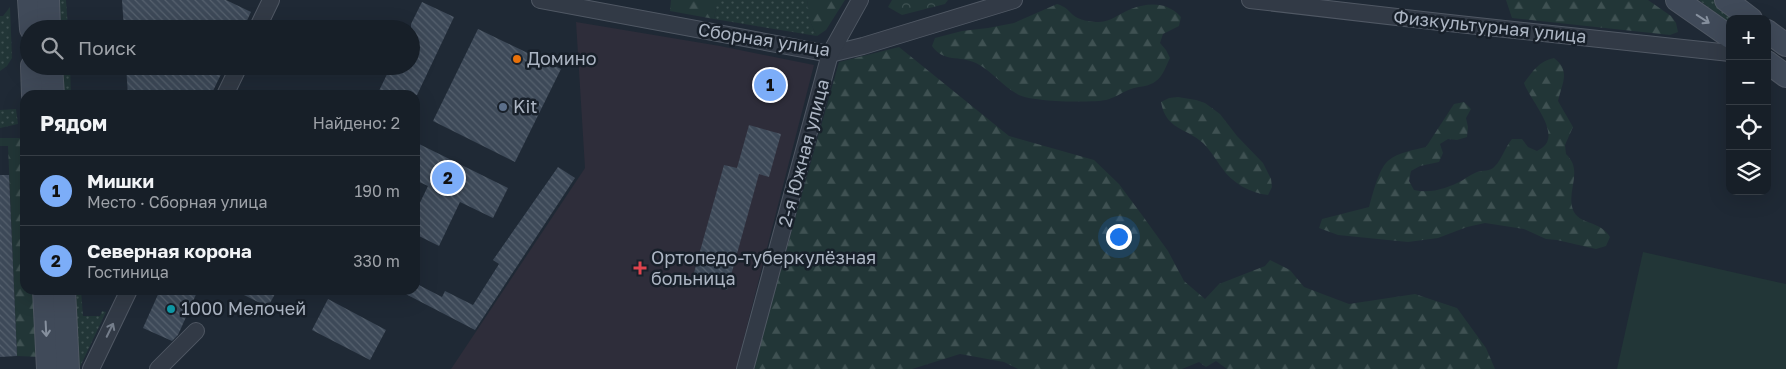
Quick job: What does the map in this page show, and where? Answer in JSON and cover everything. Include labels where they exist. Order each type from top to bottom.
[{"type":"street","points":[[29,0],[30,20]]},
{"type":"street","points":[[48,0],[49,20]]},
{"type":"street","points":[[261,20],[271,0]]},
{"type":"street","name":"Сборная улица","points":[[540,0],[830,54],[863,46],[1014,0]]},
{"type":"street","name":"2-я Южная улица","points":[[745,369],[830,54],[860,0]]},
{"type":"street","name":"Физкультурная улица","points":[[1250,0],[1726,52]]},
{"type":"street","points":[[1677,0],[1726,34]]},
{"type":"street","points":[[1726,0],[1746,15]]},
{"type":"street","points":[[1771,65],[1786,76]]},
{"type":"street","points":[[32,75],[33,90]]},
{"type":"street","points":[[52,75],[53,90]]},
{"type":"street","points":[[44,295],[48,369]]},
{"type":"street","points":[[64,295],[68,369]]},
{"type":"street","points":[[92,369],[127,295]]},
{"type":"street","points":[[158,369],[196,331]]},
{"type":"shaded area","name":"Ортопедо-туберкулёзная больница","points":[[576,22],[720,46],[814,65],[736,369],[451,369],[585,168]]},
{"type":"green space","points":[[59,0],[66,0],[67,20],[60,20]]},
{"type":"green space","points":[[671,0],[716,0],[714,19],[670,11]]},
{"type":"green space","points":[[716,0],[808,0],[808,14],[817,36],[714,19]]},
{"type":"green space","points":[[808,0],[845,0],[826,30],[817,36],[808,14]]},
{"type":"green space","points":[[892,0],[948,0],[945,4],[902,15],[888,7]]},
{"type":"green space","points":[[1506,0],[1648,0],[1671,16],[1676,23],[1678,32],[1670,35],[1512,18]]},
{"type":"green space","points":[[1699,0],[1714,0],[1733,15],[1726,15],[1726,21]]},
{"type":"green space","points":[[1057,4],[1078,18],[1096,22],[1108,21],[1131,9],[1151,4],[1164,6],[1176,12],[1181,17],[1179,26],[1163,34],[1160,43],[1170,58],[1161,76],[1150,84],[1131,89],[1106,100],[1075,102],[1036,99],[1013,92],[976,63],[947,57],[932,46],[935,38],[962,31],[1014,23]]},
{"type":"green space","points":[[10,7],[12,58],[7,66],[0,71],[0,16],[3,16]]},
{"type":"green space","points":[[899,47],[1009,136],[1094,160],[1119,184],[1168,251],[1184,281],[1205,299],[1219,284],[1265,266],[1270,260],[1290,270],[1304,287],[1349,304],[1415,294],[1457,308],[1486,348],[1495,369],[1227,369],[1216,361],[1206,367],[1199,362],[1182,369],[1018,369],[1004,362],[960,354],[912,369],[753,369],[839,62]]},
{"type":"green space","points":[[1554,58],[1564,73],[1558,101],[1573,127],[1565,145],[1566,154],[1574,167],[1571,203],[1576,215],[1606,232],[1610,237],[1606,246],[1596,249],[1546,239],[1524,229],[1485,223],[1467,227],[1438,238],[1408,242],[1338,235],[1319,228],[1322,219],[1369,207],[1376,182],[1385,164],[1397,155],[1426,147],[1454,104],[1464,102],[1471,109],[1466,118],[1468,127],[1467,137],[1457,140],[1448,139],[1440,144],[1443,153],[1439,162],[1420,166],[1411,171],[1409,181],[1414,190],[1439,190],[1477,172],[1493,168],[1512,139],[1522,139],[1528,147],[1537,151],[1542,148],[1546,144],[1548,130],[1524,83],[1540,64]]},
{"type":"green space","points":[[63,75],[70,75],[71,90],[64,90]]},
{"type":"green space","points":[[1178,97],[1205,103],[1220,114],[1237,136],[1263,163],[1271,179],[1272,187],[1268,195],[1248,190],[1236,183],[1203,143],[1177,127],[1167,118],[1161,102],[1169,98]]},
{"type":"green space","points":[[16,109],[18,124],[0,128],[0,110]]},
{"type":"green space","points":[[0,138],[20,138],[20,295],[38,295],[41,357],[17,356],[8,146],[0,146]]},
{"type":"green space","points":[[1643,252],[1786,284],[1786,369],[1617,369]]},
{"type":"green space","points":[[75,295],[81,295],[83,316],[100,316],[102,311],[106,312],[79,369]]},
{"type":"building","points":[[122,0],[226,0],[251,12],[247,20],[123,20]]},
{"type":"building","points":[[422,2],[454,17],[419,90],[379,90],[387,75],[420,75],[420,20],[413,20]]},
{"type":"building","points":[[478,29],[561,69],[515,162],[433,121]]},
{"type":"building","points":[[127,75],[221,75],[213,90],[128,90]]},
{"type":"building","points":[[749,125],[781,134],[769,177],[759,174],[727,290],[692,280],[724,165],[737,168]]},
{"type":"building","points":[[420,144],[508,188],[493,218],[460,202],[439,246],[420,236],[420,203],[428,186],[420,182]]},
{"type":"building","points":[[558,167],[575,178],[475,330],[408,295],[420,295],[420,286],[442,297],[445,291],[473,305],[499,264],[493,260]]},
{"type":"building","points":[[0,175],[9,175],[17,356],[0,357]]},
{"type":"building","name":"1000 Мелочей","points":[[158,295],[196,295],[178,335],[172,341],[143,328]]},
{"type":"building","points":[[244,295],[274,295],[268,307]]},
{"type":"building","points":[[328,299],[386,330],[370,360],[312,330]]},
{"type":"place","name":"Домино","points":[[517,59]]},
{"type":"place","name":"Мишки","points":[[770,85]]},
{"type":"place","name":"Kit","points":[[503,107]]},
{"type":"place","name":"Северная корона","points":[[448,178]]},
{"type":"place","name":"Ортопедо-туберкулёзная больница","points":[[640,268]]},
{"type":"place","name":"1000 Мелочей","points":[[171,309]]}]
